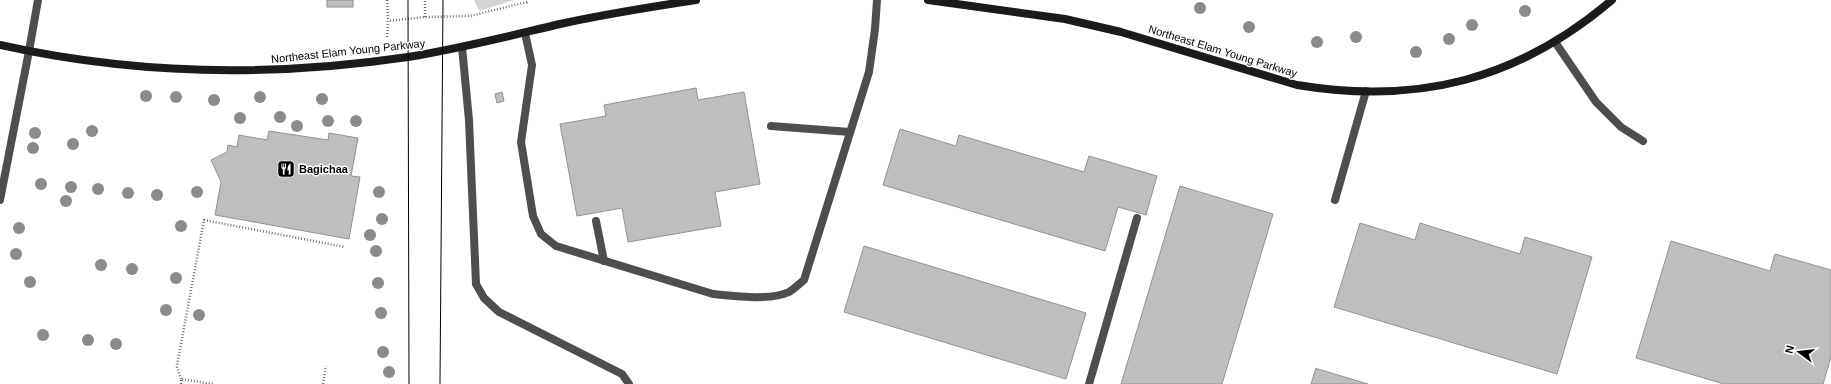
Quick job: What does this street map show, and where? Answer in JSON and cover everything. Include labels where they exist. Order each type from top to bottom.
[{"type":"street","points":[[0,200],[38,0]]},
{"type":"street","name":"Northeast Elam Young Parkway","points":[[0,45],[71,58],[151,67],[205,71],[256,72],[407,57],[462,47],[634,9],[696,0]]},
{"type":"street","points":[[525,33],[532,65],[521,142],[533,216],[541,234],[556,246],[713,294],[769,296],[788,292],[804,280],[869,72],[875,29],[877,0]]},
{"type":"street","name":"Northeast Elam Young Parkway","points":[[928,0],[1065,19],[1158,43],[1297,85],[1324,89],[1392,92],[1440,86],[1501,69],[1535,54],[1555,42],[1612,0]]},
{"type":"street","points":[[1555,42],[1596,102],[1621,127],[1643,140]]},
{"type":"street","points":[[462,47],[469,120],[476,284],[484,298],[499,312],[622,374],[628,384]]},
{"type":"street","points":[[1335,200],[1366,91]]},
{"type":"street","points":[[771,126],[850,132]]},
{"type":"street","points":[[1088,384],[1138,218]]},
{"type":"street","points":[[596,221],[604,261]]},
{"type":"path","points":[[387,0],[387,37]]},
{"type":"path","points":[[425,0],[425,17]]},
{"type":"path","points":[[388,21],[425,17],[470,16],[528,2],[527,0]]},
{"type":"path","points":[[181,384],[182,379],[177,367],[204,220],[345,247]]},
{"type":"path","points":[[323,384],[326,366]]},
{"type":"path","points":[[182,379],[213,384]]},
{"type":"shaded area","points":[[474,0],[514,0],[479,11]]},
{"type":"building","points":[[327,0],[353,0],[353,7],[327,7]]},
{"type":"building","points":[[696,88],[698,100],[744,92],[760,184],[715,192],[721,226],[628,242],[622,208],[577,216],[560,124],[606,116],[604,105]]},
{"type":"building","points":[[502,92],[504,101],[497,103],[495,94]]},
{"type":"building","points":[[900,129],[956,146],[959,135],[1084,172],[1089,156],[1157,176],[1146,215],[1118,207],[1105,251],[883,185]]},
{"type":"building","points":[[269,131],[328,140],[329,133],[358,138],[351,176],[360,177],[349,239],[215,215],[221,182],[211,160],[227,152],[228,145],[237,147],[239,135],[267,140]]},
{"type":"building","points":[[1180,186],[1273,214],[1222,384],[1121,384]]},
{"type":"building","points":[[1360,223],[1415,240],[1420,223],[1520,254],[1525,237],[1592,257],[1557,374],[1334,307]]},
{"type":"building","points":[[1671,241],[1770,271],[1775,254],[1831,270],[1831,357],[1823,384],[1724,384],[1636,358]]},
{"type":"building","points":[[864,246],[1086,313],[1066,379],[844,312]]},
{"type":"building","points":[[1316,368],[1318,369],[1368,384],[1311,384]]},
{"type":"tram line","points":[[408,0],[409,384]]},
{"type":"tram line","points":[[440,384],[443,0]]},
{"type":"place","name":"Bagichaa","points":[[286,169]]}]
